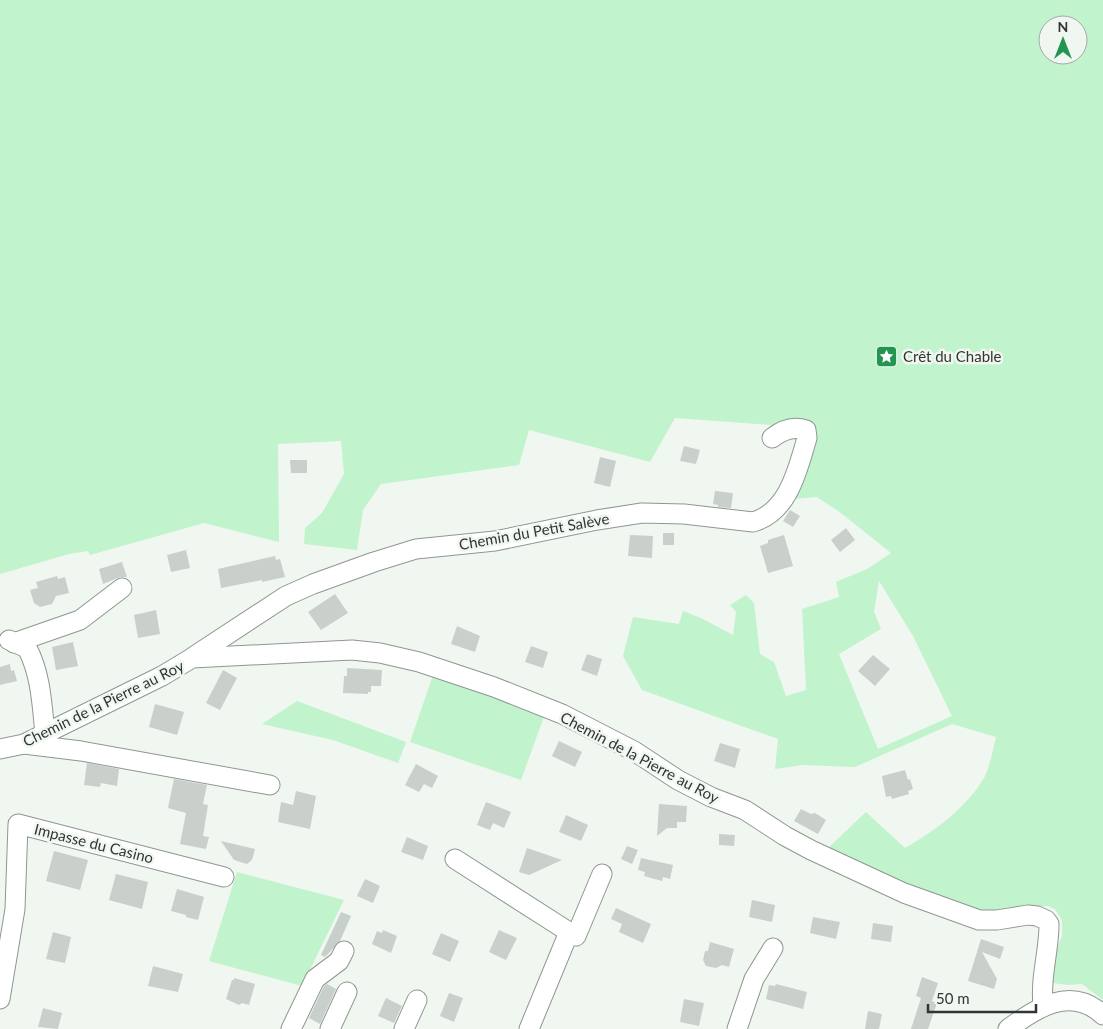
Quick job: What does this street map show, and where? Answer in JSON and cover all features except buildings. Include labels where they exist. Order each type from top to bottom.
[{"type":"street","name":"Chemin du Petit Salève","points":[[192,658],[286,596],[365,565],[416,549],[495,541],[642,513],[684,514],[753,522],[762,520],[772,512],[790,489],[807,438],[806,430],[794,428],[772,438]]},
{"type":"street","points":[[45,734],[34,661],[28,648],[10,639],[80,620],[122,588]]},
{"type":"street","name":"Chemin de la Pierre au Roy","points":[[0,749],[24,744],[162,676],[192,658],[352,650],[380,653],[419,662],[494,687],[562,714],[634,751],[678,780],[711,797],[745,810],[785,836],[811,850],[904,893],[979,920],[997,920],[1028,915],[1042,917],[1049,924],[1049,938],[1043,974],[1043,1006]]},
{"type":"street","points":[[24,744],[81,751],[270,785]]},
{"type":"street","name":"Impasse du Casino","points":[[0,999],[15,909],[18,824],[224,877]]},
{"type":"street","points":[[455,859],[576,936],[602,874]]},
{"type":"street","points":[[529,1029],[569,932]]},
{"type":"street","points":[[737,1029],[754,979],[773,948]]},
{"type":"street","points":[[291,1029],[315,979],[339,961],[344,951]]},
{"type":"street","points":[[330,1029],[347,992]]},
{"type":"street","points":[[404,1029],[417,1000]]},
{"type":"street","points":[[1008,1029],[1029,1013],[1059,1001],[1076,1002],[1091,1006],[1103,1015]]},
{"type":"green space","points":[[0,0],[1103,0],[1103,1000],[1082,984],[1067,985],[1053,983],[1049,968],[1062,936],[1062,920],[1055,909],[1048,906],[988,913],[926,892],[826,850],[866,812],[905,848],[927,834],[959,809],[977,789],[988,769],[996,737],[952,724],[855,767],[803,765],[775,769],[778,739],[642,690],[623,656],[633,617],[679,624],[683,611],[733,635],[736,612],[730,605],[746,595],[754,603],[760,654],[774,662],[786,696],[806,690],[802,609],[839,597],[836,582],[869,568],[891,553],[841,513],[817,497],[794,499],[810,447],[814,422],[787,421],[772,425],[675,418],[650,462],[529,430],[519,465],[381,484],[363,510],[357,550],[304,544],[305,528],[322,513],[344,474],[341,441],[278,444],[279,542],[204,523],[90,555],[88,551],[69,554],[0,574]],"holes":[[[879,581],[913,636],[952,716],[878,749],[839,654],[881,629],[874,612]]]},
{"type":"green space","points":[[434,672],[545,714],[521,780],[410,742]]},
{"type":"green space","points":[[297,701],[406,742],[398,763],[333,740],[262,724]]},
{"type":"green space","points":[[237,872],[344,900],[302,986],[209,961]]},
{"type":"place","name":"Crêt du Chable","points":[[887,356]]}]
